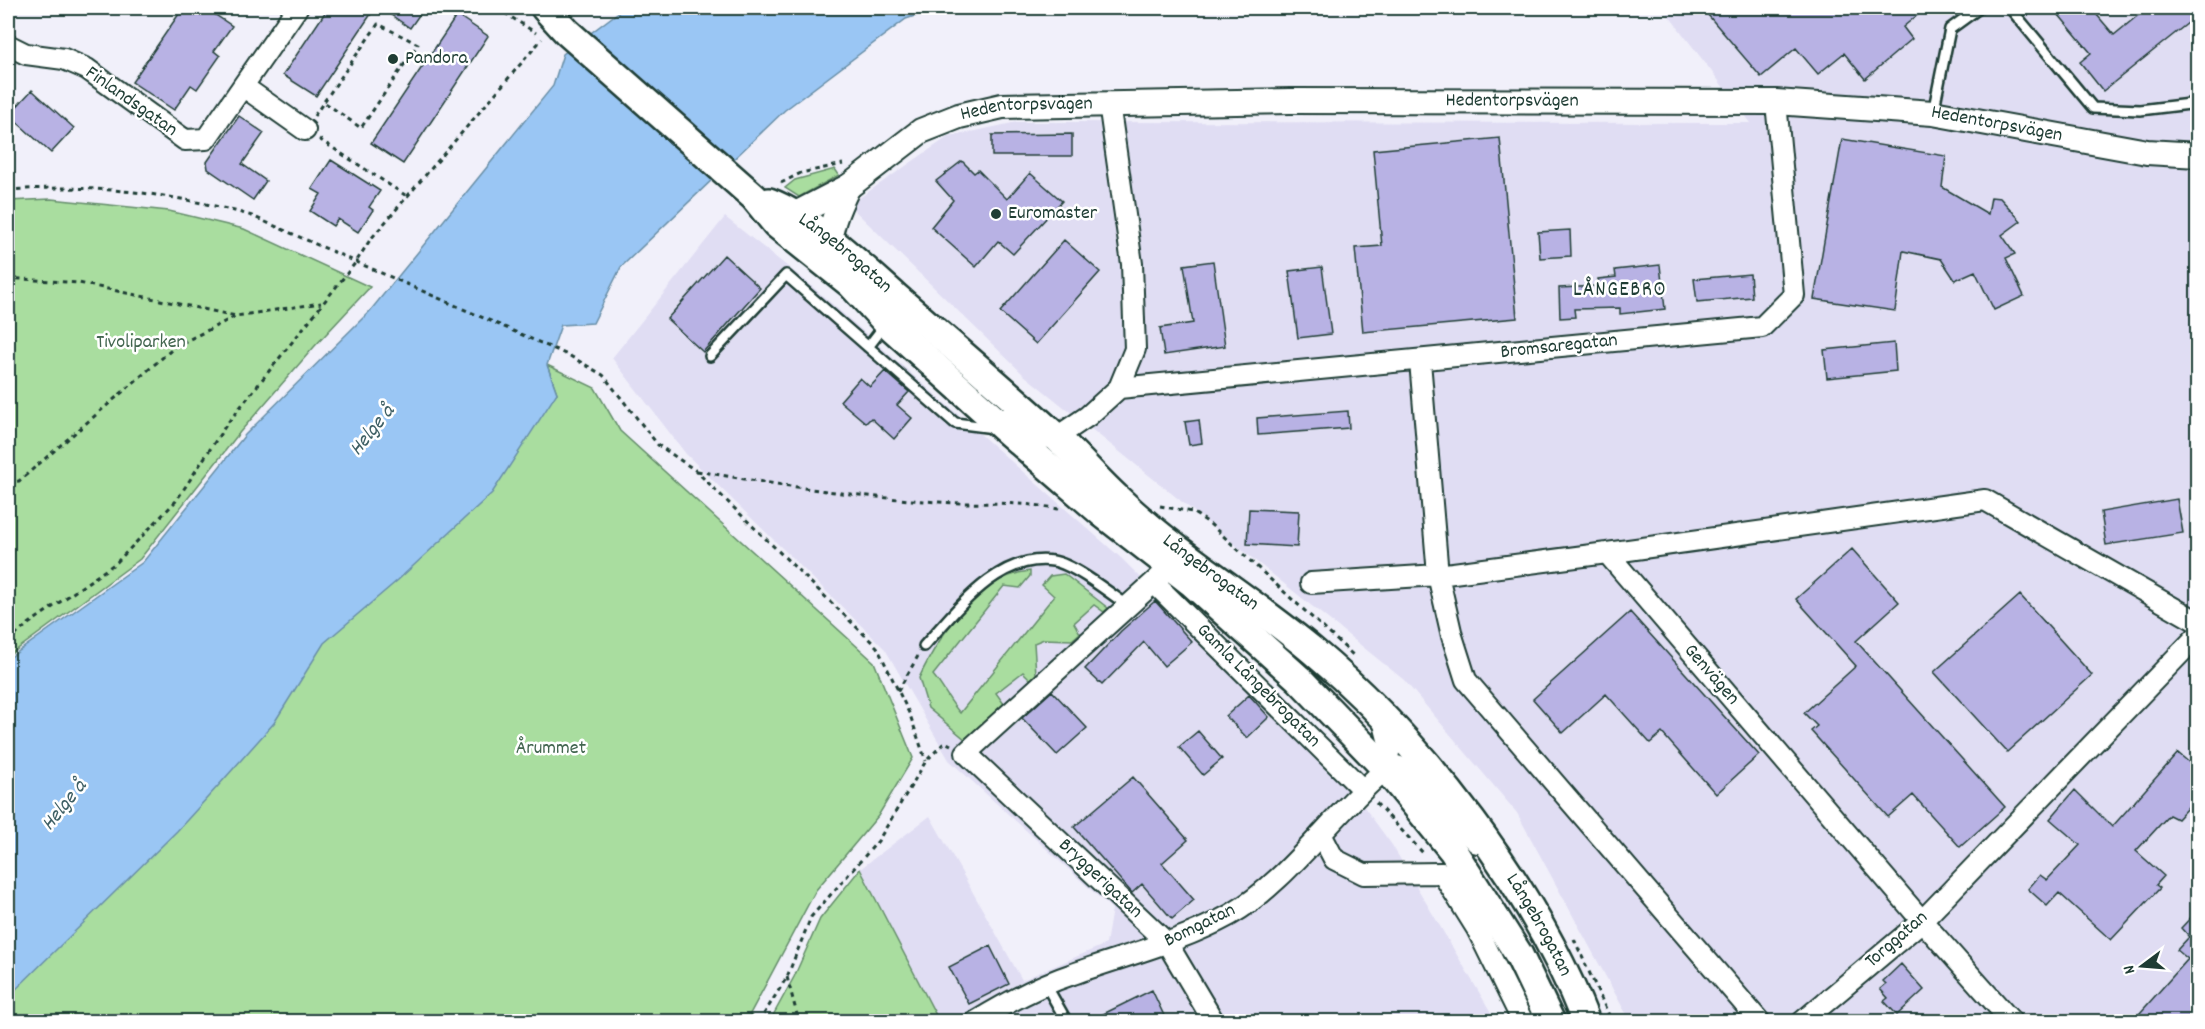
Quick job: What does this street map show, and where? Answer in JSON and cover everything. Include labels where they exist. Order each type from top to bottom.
[{"type":"main road","name":"Långebrogatan","points":[[524,8],[571,35]]},
{"type":"main road","name":"Långebrogatan","points":[[545,8],[571,35],[748,192],[776,224],[828,254],[1057,437],[1120,502],[1311,650],[1381,716],[1469,818],[1502,864],[1536,918],[1586,1022]]},
{"type":"main road","name":"Långebrogatan","points":[[748,192],[785,208],[794,215],[851,284],[887,323],[1102,513],[1163,574],[1298,678],[1386,769],[1453,851],[1519,955],[1551,1022]]},
{"type":"street","name":"Finlandsgatan","points":[[8,45],[26,54],[64,59],[87,69],[185,140],[206,139],[297,8]]},
{"type":"street","points":[[244,87],[305,130]]},
{"type":"street","name":"Hedentorpsvägen","points":[[794,215],[848,187],[921,131],[959,117],[1002,106],[1290,101],[1776,102],[1934,113],[2147,152],[2198,155]]},
{"type":"street","name":"Bromsaregatan","points":[[1119,388],[1762,327],[1794,295],[1776,102]]},
{"type":"street","points":[[851,284],[1029,432],[1041,438],[1057,437],[1088,416],[1119,388],[1135,349],[1136,321],[1131,264],[1109,103]]},
{"type":"street","name":"Hedentorpsvägen","points":[[828,254],[835,212],[848,187]]},
{"type":"street","points":[[1420,361],[1438,575],[1452,636],[1466,680],[1760,1022]]},
{"type":"street","points":[[1311,583],[1438,575],[1985,500],[2198,622]]},
{"type":"street","name":"Genvägen","points":[[1607,553],[1922,921],[2012,1022]]},
{"type":"street","points":[[966,753],[1130,607],[1163,574]]},
{"type":"street","name":"Gamla Långebrogatan","points":[[1163,574],[1362,789]]},
{"type":"street","name":"Torggatan","points":[[1802,1022],[1922,921],[2198,636]]},
{"type":"street","points":[[1381,716],[1390,747],[1386,769],[1397,766],[1405,769],[1455,822],[1502,864]]},
{"type":"street","name":"Bryggerigatan","points":[[966,753],[1167,944],[1214,1022]]},
{"type":"street","name":"Bomgatan","points":[[975,1022],[1046,985],[1167,944],[1232,914],[1263,890],[1321,834],[1362,789],[1386,769]]},
{"type":"street","points":[[1321,834],[1334,859],[1364,874],[1442,873],[1477,929],[1523,1022]]},
{"type":"street","points":[[1533,982],[1561,1022]]},
{"type":"lane","points":[[1934,113],[1950,29],[1979,8]]},
{"type":"lane","points":[[2010,8],[2093,108],[2140,110],[2198,103]]},
{"type":"lane","points":[[710,356],[786,275],[956,423],[1005,429]]},
{"type":"lane","points":[[868,347],[887,323]]},
{"type":"lane","points":[[924,646],[986,580],[1019,564],[1053,561],[1087,577],[1130,607]]},
{"type":"lane","points":[[1046,985],[1067,1022]]},
{"type":"path","points":[[8,642],[27,625],[117,562],[176,501],[226,425],[356,262],[370,240],[543,38],[497,8]]},
{"type":"path","points":[[324,102],[361,128],[418,44],[378,24],[324,102],[305,130],[408,196]]},
{"type":"path","points":[[8,190],[137,191],[202,201],[252,216],[570,356],[603,375],[658,445],[695,471],[877,647],[898,691],[926,761]]},
{"type":"path","points":[[8,278],[79,283],[236,316]]},
{"type":"path","points":[[8,482],[19,481],[176,345],[236,316],[321,303]]},
{"type":"path","points":[[695,471],[839,495],[942,503],[1016,503],[1065,511]]},
{"type":"path","points":[[898,691],[924,646]]},
{"type":"path","points":[[759,1022],[787,976],[811,917],[878,841],[926,761],[945,742],[966,753]]},
{"type":"path","points":[[1362,789],[1442,873]]},
{"type":"path","points":[[787,976],[799,1022]]},
{"type":"shaded area","points":[[1663,8],[2197,8],[2197,1021],[1630,1021],[1517,813],[1404,680],[1024,375],[849,205],[948,137],[1017,122],[1751,123]]},
{"type":"shaded area","points":[[725,217],[807,282],[1120,557],[1345,781],[1392,845],[1496,1021],[939,1021],[860,869],[930,816],[1022,980],[1106,944],[1112,909],[949,760],[885,649],[686,454],[612,358]]},
{"type":"green space","points":[[835,169],[839,175],[799,197],[785,188],[795,180]]},
{"type":"green space","name":"Tivoliparken","points":[[51,199],[169,211],[244,229],[370,287],[240,432],[140,559],[8,656],[8,201]]},
{"type":"green space","name":"Årummet","points":[[547,365],[595,388],[620,431],[874,662],[913,758],[878,816],[816,890],[750,1014],[756,1021],[8,1021],[8,882],[557,393]]},
{"type":"green space","points":[[1030,571],[1030,576],[1020,588],[1004,586],[933,675],[960,713],[1054,596],[1042,585],[1050,576],[1064,574],[1108,608],[1104,612],[1094,605],[1074,623],[1080,633],[1072,640],[1044,639],[1034,643],[1036,674],[1031,680],[1023,672],[996,693],[1004,704],[966,740],[928,708],[919,678],[950,626],[978,595],[1011,575]]},
{"type":"green space","points":[[860,869],[939,1021],[770,1021],[794,977],[820,919]]},
{"type":"water","name":"Helge å","points":[[624,8],[938,8],[906,19],[785,110],[621,267],[593,323],[561,325],[547,365],[557,393],[492,493],[398,580],[324,643],[274,723],[218,786],[177,831],[8,997],[8,659],[143,562],[245,435],[370,311],[553,86],[563,54]]},
{"type":"building","points":[[183,8],[205,8],[232,26],[214,51],[220,56],[197,89],[191,85],[174,110],[132,82]]},
{"type":"building","points":[[328,8],[375,8],[316,96],[283,75]]},
{"type":"building","points":[[381,8],[424,8],[410,28]]},
{"type":"building","points":[[1702,8],[1926,8],[1903,27],[1912,39],[1865,79],[1844,53],[1818,74],[1796,48],[1761,77]]},
{"type":"building","points":[[2053,8],[2091,8],[2114,35],[2147,8],[2198,8],[2198,15],[2103,91],[2080,62],[2091,53]]},
{"type":"building","points":[[457,15],[488,36],[403,164],[371,143]]},
{"type":"building","points":[[32,90],[74,128],[51,153],[9,115]]},
{"type":"building","points":[[239,116],[264,133],[242,164],[266,181],[253,200],[208,169],[207,162]]},
{"type":"building","points":[[1072,134],[1072,156],[992,156],[992,135]]},
{"type":"building","points":[[1500,138],[1517,318],[1363,332],[1355,248],[1382,246],[1373,150]]},
{"type":"building","points":[[1842,139],[1946,156],[1942,187],[1988,214],[1991,197],[2000,198],[2021,221],[2002,235],[2015,254],[2006,258],[2024,296],[1994,310],[1975,271],[1955,280],[1941,259],[1903,251],[1895,311],[1814,299]]},
{"type":"building","points":[[331,160],[380,191],[369,207],[373,210],[358,232],[338,219],[333,226],[310,211],[321,194],[312,189]]},
{"type":"building","name":"Euromaster","points":[[962,161],[974,173],[978,170],[1007,199],[1030,173],[1062,201],[1013,254],[998,241],[976,267],[931,227],[953,200],[936,181]]},
{"type":"building","points":[[1570,230],[1571,256],[1540,258],[1538,232]]},
{"type":"building","points":[[1064,240],[1100,272],[1036,344],[1000,312]]},
{"type":"building","points":[[724,255],[760,288],[703,352],[667,319]]},
{"type":"building","points":[[1213,261],[1225,346],[1164,355],[1160,328],[1193,323],[1184,265]]},
{"type":"building","points":[[1660,265],[1665,309],[1620,314],[1620,308],[1574,309],[1575,317],[1560,318],[1559,288],[1599,286],[1598,279],[1616,277],[1615,270]]},
{"type":"building","points":[[1322,267],[1331,334],[1298,338],[1289,271]]},
{"type":"building","points":[[1750,274],[1752,297],[1697,302],[1694,279]]},
{"type":"building","points":[[1894,343],[1896,371],[1827,378],[1824,350]]},
{"type":"building","points":[[885,371],[909,392],[897,405],[912,418],[894,439],[871,418],[866,423],[840,401],[860,378],[870,387]]},
{"type":"building","points":[[1348,411],[1349,428],[1258,435],[1257,418]]},
{"type":"building","points":[[1199,420],[1202,443],[1189,445],[1185,422]]},
{"type":"building","points":[[2177,499],[2183,533],[2106,545],[2101,512]]},
{"type":"building","points":[[1249,509],[1299,511],[1297,547],[1247,544]]},
{"type":"building","points":[[1852,549],[1899,602],[1856,641],[2005,807],[1960,847],[1913,795],[1888,817],[1811,731],[1817,726],[1804,713],[1856,666],[1796,599]]},
{"type":"building","points":[[2020,595],[2092,675],[2007,752],[1934,672]]},
{"type":"building","points":[[1155,601],[1192,642],[1164,666],[1144,642],[1102,685],[1085,669],[1121,631]]},
{"type":"building","points":[[1630,612],[1759,755],[1716,794],[1662,733],[1650,743],[1606,694],[1563,733],[1533,699]]},
{"type":"building","points":[[1052,691],[1087,728],[1057,755],[1022,718]]},
{"type":"building","points":[[1249,695],[1269,717],[1247,738],[1226,716]]},
{"type":"building","points":[[1198,731],[1222,759],[1203,775],[1179,747]]},
{"type":"building","points":[[2178,753],[2198,770],[2198,796],[2177,819],[2169,815],[2136,851],[2164,876],[2156,885],[2160,888],[2111,940],[2059,893],[2047,906],[2028,889],[2040,875],[2047,880],[2080,845],[2050,819],[2075,790],[2112,827]]},
{"type":"building","points":[[1133,777],[1188,840],[1162,863],[1194,900],[1172,919],[1142,884],[1132,893],[1074,827]]},
{"type":"building","points":[[2198,910],[2198,1022],[2132,1022],[2188,959],[2177,950],[2189,937],[2181,928]]},
{"type":"building","points":[[990,946],[1009,984],[969,1004],[949,967]]},
{"type":"building","points":[[1901,964],[1924,990],[1897,1015],[1884,1001],[1888,998],[1880,989],[1886,984],[1883,981]]},
{"type":"building","points":[[1152,990],[1167,1022],[1087,1022]]},
{"type":"place","name":"Pandora","points":[[393,59]]},
{"type":"place","name":"Euromaster","points":[[996,214]]},
{"type":"district","name":"LÅNGEBRO","points":[[1620,291]]}]
